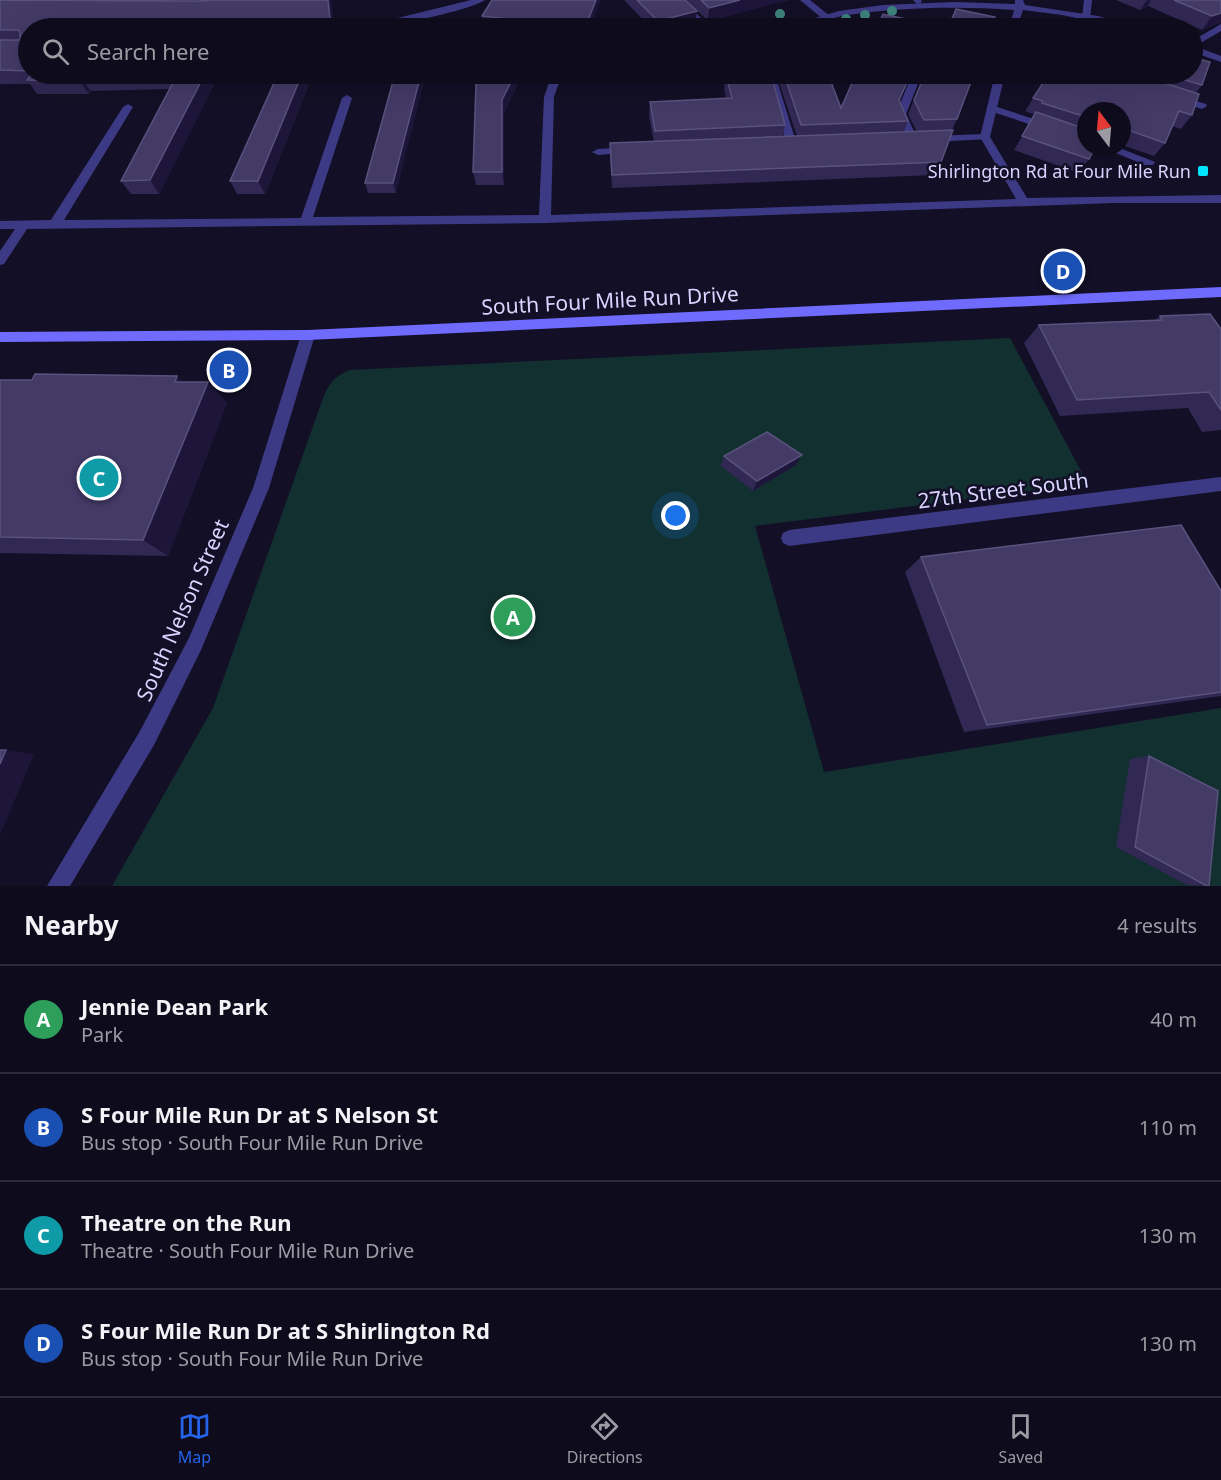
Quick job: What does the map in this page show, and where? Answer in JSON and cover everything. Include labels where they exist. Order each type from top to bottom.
[{"type":"main road","name":"South Four Mile Run Drive","points":[[0,337],[308,335],[1221,292]]},
{"type":"street","points":[[414,18],[481,0]]},
{"type":"street","points":[[678,0],[697,18]]},
{"type":"street","points":[[804,0],[826,17]]},
{"type":"street","points":[[1087,17],[1088,0]]},
{"type":"street","points":[[822,18],[845,12],[918,1],[1019,3],[1091,18]]},
{"type":"street","points":[[1015,18],[1019,3]]},
{"type":"street","points":[[1203,39],[1221,27]]},
{"type":"street","points":[[1203,51],[1221,59]]},
{"type":"street","points":[[545,219],[549,97],[554,84]]},
{"type":"street","points":[[773,84],[792,145]]},
{"type":"street","points":[[913,84],[901,114],[908,140],[985,138]]},
{"type":"street","points":[[997,84],[985,138],[1024,203]]},
{"type":"street","points":[[1160,93],[1202,106]]},
{"type":"street","points":[[306,223],[347,98]]},
{"type":"street","points":[[54,226],[128,107]]},
{"type":"street","points":[[991,108],[1077,137]]},
{"type":"street","points":[[598,152],[643,150]]},
{"type":"street","points":[[1131,156],[1149,162]]},
{"type":"street","points":[[0,225],[545,219],[1113,199],[1221,199]]},
{"type":"street","points":[[0,261],[23,226]]},
{"type":"street","name":"South Nelson Street","points":[[58,886],[147,738],[195,644],[261,488],[308,335]]},
{"type":"street","name":"27th Street South","points":[[789,538],[1221,483]]},
{"type":"green space","points":[[1010,338],[1088,484],[755,526],[824,772],[1221,708],[1221,886],[112,886],[213,708],[322,401],[329,386],[339,376],[350,370]]},
{"type":"building","points":[[0,0],[328,0],[330,18],[18,18],[18,30],[0,30]]},
{"type":"building","points":[[492,0],[596,0],[589,18],[482,16]]},
{"type":"building","points":[[637,0],[685,0],[697,11],[670,18],[655,18]]},
{"type":"building","points":[[701,0],[740,0],[709,8]]},
{"type":"building","points":[[1174,0],[1221,0],[1221,13],[1212,16]]},
{"type":"building","points":[[956,9],[995,18],[952,18]]},
{"type":"building","points":[[883,14],[902,18],[881,18]]},
{"type":"building","points":[[0,40],[18,40],[18,71],[0,70]]},
{"type":"building","points":[[1203,60],[1210,62],[1203,82]]},
{"type":"building","points":[[172,84],[200,84],[150,180],[121,181]]},
{"type":"building","points":[[274,84],[298,84],[258,181],[230,181]]},
{"type":"building","points":[[392,84],[418,84],[393,183],[365,183]]},
{"type":"building","points":[[476,84],[510,84],[502,100],[502,172],[473,172]]},
{"type":"building","points":[[728,84],[774,84],[785,125],[655,131],[650,102],[732,98]]},
{"type":"building","points":[[787,84],[832,84],[841,108],[852,84],[906,84],[899,100],[908,121],[801,125]]},
{"type":"building","points":[[921,84],[970,84],[957,119],[924,120],[914,100]]},
{"type":"building","points":[[1042,84],[1168,84],[1199,94],[1192,115],[1179,111],[1165,143],[1131,131],[1131,102],[1077,102],[1077,114],[1042,103],[1043,101],[1033,98]]},
{"type":"building","points":[[1036,112],[1077,126],[1077,155],[1022,136]]},
{"type":"building","points":[[953,130],[941,162],[612,175],[610,143]]},
{"type":"building","points":[[1210,314],[1221,329],[1221,410],[1209,392],[1077,400],[1039,325],[1162,320],[1160,316]]},
{"type":"building","points":[[35,374],[177,376],[175,382],[208,382],[143,540],[0,537],[0,380],[32,380]]},
{"type":"building","points":[[767,432],[802,455],[757,481],[724,456]]},
{"type":"building","points":[[1181,525],[1221,591],[1221,692],[987,725],[921,557]]},
{"type":"building","points":[[0,750],[6,750],[0,764]]},
{"type":"building","points":[[1149,756],[1218,791],[1209,886],[1135,847]]},
{"type":"place","name":"Shirlington Rd at Four Mile Run","points":[[1203,171]]},
{"type":"place","name":"S Four Mile Run Dr at S Shirlington Rd","points":[[1063,271]]},
{"type":"place","name":"S Four Mile Run Dr at S Nelson St","points":[[229,370]]},
{"type":"place","name":"Theatre on the Run","points":[[99,478]]},
{"type":"place","name":"Jennie Dean Park","points":[[513,617]]}]
